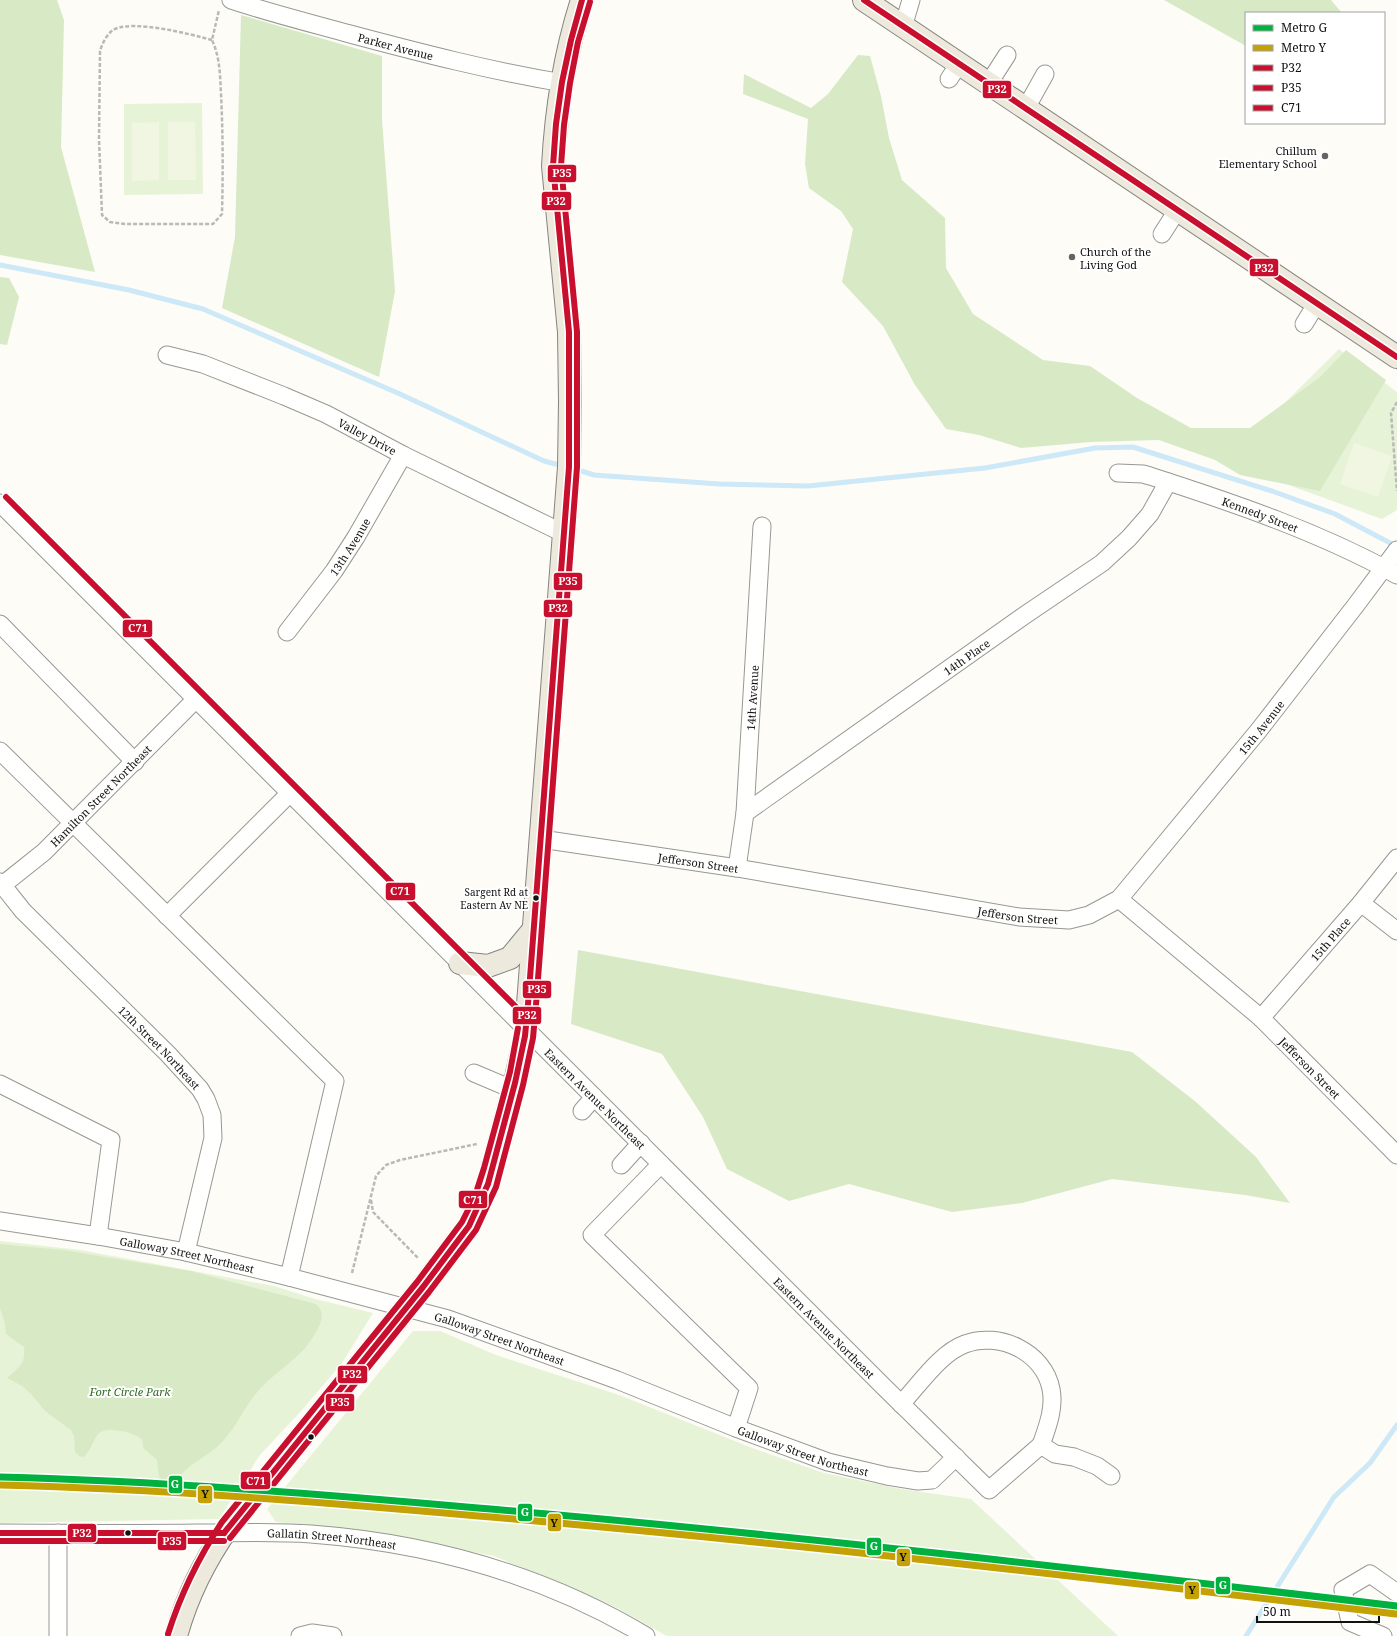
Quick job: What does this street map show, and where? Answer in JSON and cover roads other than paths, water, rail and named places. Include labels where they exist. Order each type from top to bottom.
[{"type":"main road","points":[[176,1636],[187,1602],[197,1579],[224,1533],[406,1308],[465,1232],[476,1212],[488,1184],[514,1090],[526,1029],[569,466],[569,332],[553,166],[554,141],[568,46],[582,0]]},
{"type":"main road","points":[[864,0],[903,27],[954,71],[990,83],[1397,357]]},
{"type":"main road","points":[[460,963],[488,966],[510,958],[534,929]]},
{"type":"street","points":[[903,27],[911,0]]},
{"type":"street","name":"Parker Avenue","points":[[225,3],[509,74],[563,83]]},
{"type":"street","points":[[990,83],[1007,55]]},
{"type":"street","points":[[1026,108],[1045,74]]},
{"type":"street","points":[[1162,234],[1178,209]]},
{"type":"street","points":[[1304,324],[1317,303]]},
{"type":"street","name":"Valley Drive","points":[[167,355],[203,364],[326,414],[403,455],[563,533]]},
{"type":"street","name":"13th Avenue","points":[[287,632],[334,571],[356,537],[403,455]]},
{"type":"street","name":"Kennedy Street","points":[[1118,473],[1143,474],[1296,527],[1344,547],[1390,571]]},
{"type":"street","name":"14th Place","points":[[745,813],[1102,563],[1129,538],[1150,514],[1168,482]]},
{"type":"street","name":"Eastern Avenue Northeast","points":[[0,503],[901,1404],[989,1490],[1041,1445]]},
{"type":"street","name":"14th Avenue","points":[[737,868],[745,813],[762,526]]},
{"type":"street","name":"15th Avenue","points":[[1119,899],[1259,730],[1356,605],[1390,571],[1396,552]]},
{"type":"street","points":[[0,624],[135,762]]},
{"type":"street","name":"Hamilton Street Northeast","points":[[1,884],[44,852],[135,762],[196,698]]},
{"type":"street","points":[[0,751],[335,1081],[289,1277]]},
{"type":"street","points":[[167,916],[290,793]]},
{"type":"street","name":"Jefferson Street","points":[[541,839],[737,868],[1019,917],[1038,919],[1069,920],[1089,915],[1119,899],[1261,1018],[1397,1155]]},
{"type":"street","name":"15th Place","points":[[1261,1018],[1362,903],[1397,858]]},
{"type":"street","name":"12th Street Northeast","points":[[1,884],[23,910],[168,1054],[200,1089],[206,1099],[212,1115],[213,1138],[186,1252]]},
{"type":"street","points":[[1362,903],[1397,931]]},
{"type":"street","points":[[474,1073],[514,1090]]},
{"type":"street","points":[[0,1084],[111,1140],[98,1236]]},
{"type":"street","points":[[582,1111],[594,1097]]},
{"type":"street","points":[[621,1165],[641,1143]]},
{"type":"street","points":[[661,1164],[592,1235],[749,1388],[736,1428]]},
{"type":"street","name":"Galloway Street Northeast","points":[[0,1221],[98,1236],[186,1252],[289,1277],[448,1319],[617,1380],[736,1428],[828,1462],[887,1476],[918,1481],[932,1480],[956,1457]]},
{"type":"street","points":[[901,1404],[925,1376],[952,1351],[965,1344],[980,1341],[996,1341],[1012,1344],[1030,1355],[1038,1363],[1049,1381],[1052,1390],[1052,1406],[1049,1423],[1041,1445],[1055,1454],[1074,1457],[1096,1466],[1111,1476]]},
{"type":"street","name":"Gallatin Street Northeast","points":[[0,1534],[280,1532],[312,1534],[375,1542],[445,1554],[506,1572],[552,1589],[599,1610],[646,1636]]},
{"type":"street","points":[[58,1533],[58,1636]]},
{"type":"street","points":[[1383,1636],[1350,1622],[1343,1590],[1370,1574],[1397,1593]]},
{"type":"street","points":[[300,1636],[312,1633],[333,1636]]},
{"type":"waterway","points":[[0,265],[129,290],[203,309],[400,394],[544,461],[563,466]]},
{"type":"waterway","points":[[575,469],[594,475],[719,484],[808,486],[985,468],[1095,448],[1133,447],[1272,491],[1335,514],[1396,546]]},
{"type":"waterway","points":[[1246,1636],[1334,1497],[1370,1463],[1397,1425]]},
{"type":"metro line","name":"G","points":[[0,1477],[239,1489],[593,1518],[938,1553],[1397,1606]]},
{"type":"metro line","name":"Y","points":[[0,1485],[239,1497],[593,1526],[937,1561],[1396,1614]]},
{"type":"place","name":"Chillum Elementary School","points":[[1325,156]]},
{"type":"place","name":"Church of the Living God","points":[[1072,257]]},
{"type":"place","name":"Sargent Rd at Eastern Av NE","points":[[536,898]]},
{"type":"park label","name":"Fort Circle Park","points":[[130,1391]]}]
